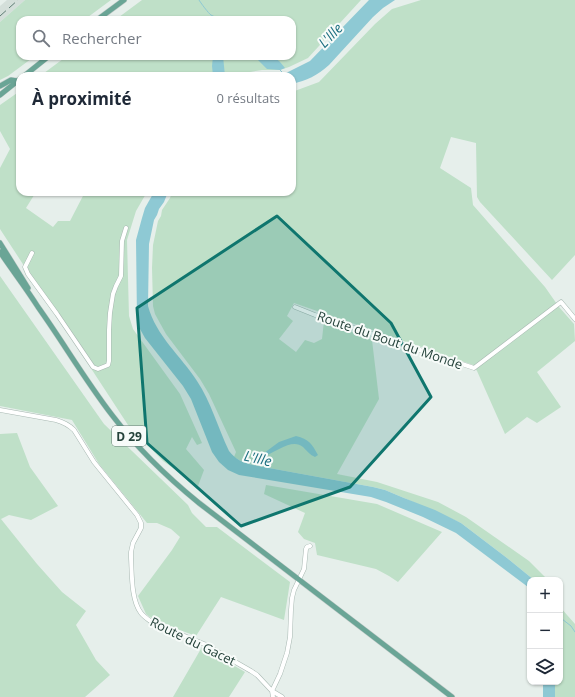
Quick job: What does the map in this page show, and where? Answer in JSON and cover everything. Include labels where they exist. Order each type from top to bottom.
[{"type":"main road","points":[[102,16],[124,0]]},
{"type":"main road","points":[[29,72],[44,60]]},
{"type":"main road","points":[[0,86],[11,80],[16,80]]},
{"type":"main road","points":[[0,95],[16,82]]},
{"type":"main road","name":"D 29","points":[[0,243],[23,278],[38,306]]},
{"type":"main road","name":"D 29","points":[[0,252],[38,306],[93,390],[132,440],[152,461],[199,503],[452,697]]},
{"type":"street","points":[[32,253],[25,267],[28,274],[93,367],[98,369],[108,365],[109,361],[110,313],[113,294],[121,276],[122,241],[126,228]]},
{"type":"street","name":"Route du Bout du Monde","points":[[295,307],[474,368],[560,302],[575,319]]},
{"type":"street","name":"Route du Gacet","points":[[0,410],[64,422],[74,430],[94,462],[137,515],[141,523],[141,528],[133,543],[131,558],[136,604],[142,614],[154,623],[204,644],[251,671],[257,675],[272,691],[282,697]]},
{"type":"street","points":[[273,697],[272,691],[287,653],[290,637],[292,598],[294,590],[304,569],[306,549],[310,546]]},
{"type":"highlighted area","points":[[277,216],[391,323],[431,397],[350,487],[241,526],[147,443],[137,308]]},
{"type":"shaded area","points":[[7,0],[25,0],[0,22],[0,6]]},
{"type":"green space","points":[[25,0],[111,0],[89,16],[16,16],[16,60],[30,60],[0,80],[0,22]]},
{"type":"green space","points":[[142,0],[361,0],[308,58],[280,70],[250,72],[45,72],[62,60],[296,60],[296,16],[120,16]]},
{"type":"green space","points":[[421,0],[575,0],[575,255],[552,280],[480,202],[477,197],[476,143],[451,137],[440,168],[471,188],[473,205],[545,287],[559,307],[574,324],[575,341],[537,372],[561,407],[537,423],[527,417],[505,434],[473,365],[294,303],[287,316],[293,321],[279,339],[296,352],[305,340],[314,343],[322,339],[324,321],[372,340],[379,399],[337,474],[377,482],[438,502],[466,517],[529,561],[545,577],[530,577],[461,523],[385,490],[253,465],[234,457],[236,452],[209,394],[200,379],[166,334],[155,314],[153,306],[153,245],[158,221],[162,210],[171,196],[296,196],[296,91],[319,82],[375,24],[392,9]]},
{"type":"green space","points":[[16,94],[16,196],[34,196],[26,208],[53,227],[58,221],[70,221],[83,196],[145,196],[136,211],[127,240],[129,316],[133,329],[180,394],[202,443],[197,445],[192,437],[186,449],[204,470],[198,486],[163,461],[128,425],[0,229],[0,168],[10,149],[0,131],[0,105]]},
{"type":"green space","points":[[0,276],[104,424],[188,505],[192,513],[206,527],[217,527],[290,582],[284,620],[221,597],[196,636],[155,621],[146,614],[138,596],[180,537],[171,529],[157,523],[147,523],[99,464],[72,420],[0,406]]},
{"type":"green space","points":[[17,433],[30,467],[58,506],[31,520],[9,515],[1,519],[37,564],[62,592],[86,611],[76,625],[96,660],[110,675],[85,697],[0,697],[0,434]]},
{"type":"green space","points":[[266,485],[377,504],[442,532],[398,582],[376,569],[317,555],[315,543],[304,539],[298,532],[305,513],[264,494]]},
{"type":"green space","points":[[563,610],[575,624],[575,697],[555,697],[555,685],[563,685]]},
{"type":"green space","points":[[202,647],[245,672],[229,697],[173,697]]},
{"type":"water","points":[[369,0],[395,0],[373,17],[325,69],[316,75],[296,83],[296,72],[288,72],[310,61]]},
{"type":"water","points":[[213,60],[223,60],[225,72],[213,72]]},
{"type":"water","points":[[258,60],[278,60],[285,68],[280,70],[267,69]]},
{"type":"water","points":[[152,196],[166,196],[154,220],[149,244],[148,306],[157,327],[202,389],[229,451],[234,457],[253,465],[385,490],[435,510],[461,523],[530,577],[527,577],[527,586],[456,533],[423,517],[386,502],[371,497],[239,475],[228,470],[219,462],[212,452],[191,399],[183,386],[145,338],[140,329],[137,319],[136,240],[145,208]]},
{"type":"water","points":[[296,436],[310,442],[318,455],[315,457],[303,447],[295,444],[285,446],[267,455],[264,453],[279,442]]},
{"type":"water","points":[[543,685],[555,685],[555,697],[543,697]]},
{"type":"waterway","points":[[199,0],[212,16]]},
{"type":"waterway","points":[[563,620],[571,626],[575,632]]},
{"type":"railway","points":[[0,16],[18,0]]},
{"type":"water label","name":"L'Ille","points":[[330,35]]},
{"type":"water label","name":"L'Ille","points":[[258,458]]}]
